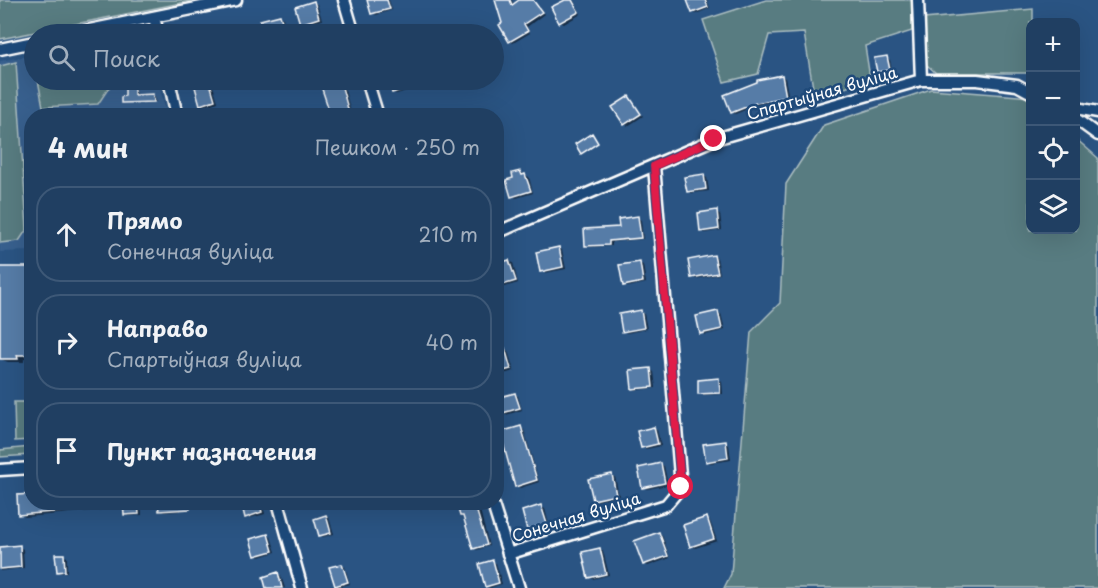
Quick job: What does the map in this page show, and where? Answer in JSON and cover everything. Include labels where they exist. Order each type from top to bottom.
[{"type":"street","points":[[119,24],[236,0]]},
{"type":"street","points":[[344,0],[351,24]]},
{"type":"street","points":[[918,0],[921,80]]},
{"type":"street","points":[[154,17],[156,24]]},
{"type":"street","points":[[0,49],[24,44]]},
{"type":"street","name":"Спартыўная вуліца","points":[[504,230],[714,139],[921,80],[977,80],[1017,85],[1026,90]]},
{"type":"street","points":[[171,90],[175,108]]},
{"type":"street","points":[[370,90],[376,108]]},
{"type":"street","points":[[1080,109],[1098,112]]},
{"type":"street","points":[[1080,122],[1098,135]]},
{"type":"street","name":"Сонечная вуліца","points":[[508,554],[666,505],[681,487],[654,166]]},
{"type":"street","points":[[0,470],[24,468]]},
{"type":"street","points":[[280,510],[302,588]]},
{"type":"street","points":[[494,510],[519,588]]},
{"type":"shaded area","points":[[24,57],[24,90],[161,90],[165,108],[24,108],[24,251],[0,252],[0,61]]},
{"type":"green space","points":[[0,0],[196,0],[75,24],[24,24],[24,34],[0,39]]},
{"type":"green space","points":[[766,0],[912,0],[912,31],[865,46],[870,78],[815,100],[804,33],[769,35],[758,74],[724,82],[703,20]]},
{"type":"green space","points":[[1033,9],[1033,18],[1026,18],[1026,73],[936,73],[927,65],[924,19]]},
{"type":"green space","points":[[16,62],[24,183],[24,234],[19,241],[0,243],[0,66]]},
{"type":"green space","points":[[931,89],[1026,97],[1026,234],[1080,234],[1080,142],[1098,158],[1098,588],[724,588],[731,574],[751,332],[780,303],[786,184],[824,125]]},
{"type":"green space","points":[[40,90],[107,90],[98,104],[43,107]]},
{"type":"green space","points":[[14,402],[24,402],[24,440],[15,441]]},
{"type":"green space","points":[[24,448],[24,455],[0,457],[0,450]]},
{"type":"building","points":[[367,0],[387,0],[390,9],[371,14]]},
{"type":"building","points":[[495,0],[510,0],[512,5],[519,0],[533,0],[542,12],[524,24],[528,31],[509,42]]},
{"type":"building","points":[[565,0],[572,0],[579,12],[559,23],[551,7]]},
{"type":"building","points":[[687,0],[705,0],[708,7],[692,13]]},
{"type":"building","points":[[314,1],[319,18],[300,24],[295,7]]},
{"type":"building","points":[[280,15],[283,24],[261,24],[260,20]]},
{"type":"building","points":[[887,56],[890,70],[877,72],[874,58]]},
{"type":"building","points":[[782,75],[786,97],[756,103],[731,113],[724,95],[757,82],[757,80]]},
{"type":"building","points":[[125,90],[134,90],[134,95],[153,94],[154,102],[121,103],[121,97],[125,96]]},
{"type":"building","points":[[196,90],[212,90],[215,100],[200,105]]},
{"type":"building","points":[[322,90],[343,90],[348,108],[328,108]]},
{"type":"building","points":[[629,96],[641,114],[624,125],[612,107]]},
{"type":"building","points":[[592,133],[598,143],[581,154],[575,144]]},
{"type":"building","points":[[520,171],[522,175],[525,174],[531,191],[511,197],[506,180],[513,178],[512,173]]},
{"type":"building","points":[[704,174],[706,189],[687,192],[684,177]]},
{"type":"building","points":[[717,210],[719,229],[700,232],[698,213]]},
{"type":"building","points":[[638,216],[641,238],[609,241],[609,245],[585,246],[584,229],[619,227],[618,219]]},
{"type":"building","points":[[559,247],[563,267],[540,272],[536,252]]},
{"type":"building","points":[[714,255],[718,273],[691,278],[688,260]]},
{"type":"building","points":[[509,260],[516,281],[504,285],[504,262]]},
{"type":"building","points":[[640,262],[643,282],[623,286],[619,265]]},
{"type":"building","points":[[0,267],[24,267],[24,355],[17,355],[18,359],[0,359]]},
{"type":"building","points":[[641,310],[644,328],[622,332],[619,314]]},
{"type":"building","points":[[718,311],[722,329],[700,334],[696,316]]},
{"type":"building","points":[[504,348],[511,369],[504,371]]},
{"type":"building","points":[[651,368],[653,387],[632,389],[630,370]]},
{"type":"building","points":[[719,378],[720,393],[698,394],[698,380]]},
{"type":"building","points":[[515,393],[520,408],[504,413],[504,396]]},
{"type":"building","points":[[521,426],[537,480],[515,487],[504,447],[504,431]]},
{"type":"building","points":[[654,427],[658,444],[641,448],[637,431]]},
{"type":"building","points":[[726,441],[728,458],[706,462],[703,444]]},
{"type":"building","points":[[661,463],[665,483],[642,488],[638,468]]},
{"type":"building","points":[[612,474],[616,495],[593,500],[588,479]]},
{"type":"building","points":[[17,495],[24,495],[24,510],[77,510],[18,515]]},
{"type":"building","points":[[541,505],[547,524],[527,530],[522,511]]},
{"type":"building","points":[[124,510],[139,510],[139,514],[124,515]]},
{"type":"building","points":[[243,510],[261,510],[262,512],[245,518]]},
{"type":"building","points":[[458,510],[479,510],[477,512],[487,545],[473,549],[463,516],[460,516]]},
{"type":"building","points":[[326,515],[331,533],[319,536],[314,519]]},
{"type":"building","points":[[707,517],[714,539],[690,547],[683,525]]},
{"type":"building","points":[[659,532],[668,556],[643,565],[634,541]]},
{"type":"building","points":[[268,534],[273,551],[255,556],[250,539]]},
{"type":"building","points":[[20,545],[21,567],[0,569],[0,547]]},
{"type":"building","points":[[600,548],[606,574],[588,578],[582,552]]},
{"type":"building","points":[[55,554],[64,554],[65,571],[57,572]]},
{"type":"building","points":[[493,560],[499,583],[485,587],[479,564]]},
{"type":"building","points":[[342,564],[348,582],[335,586],[329,567]]},
{"type":"building","points":[[278,572],[282,588],[266,588],[263,577]]},
{"type":"route","points":[[681,487],[654,166],[714,139]]}]
